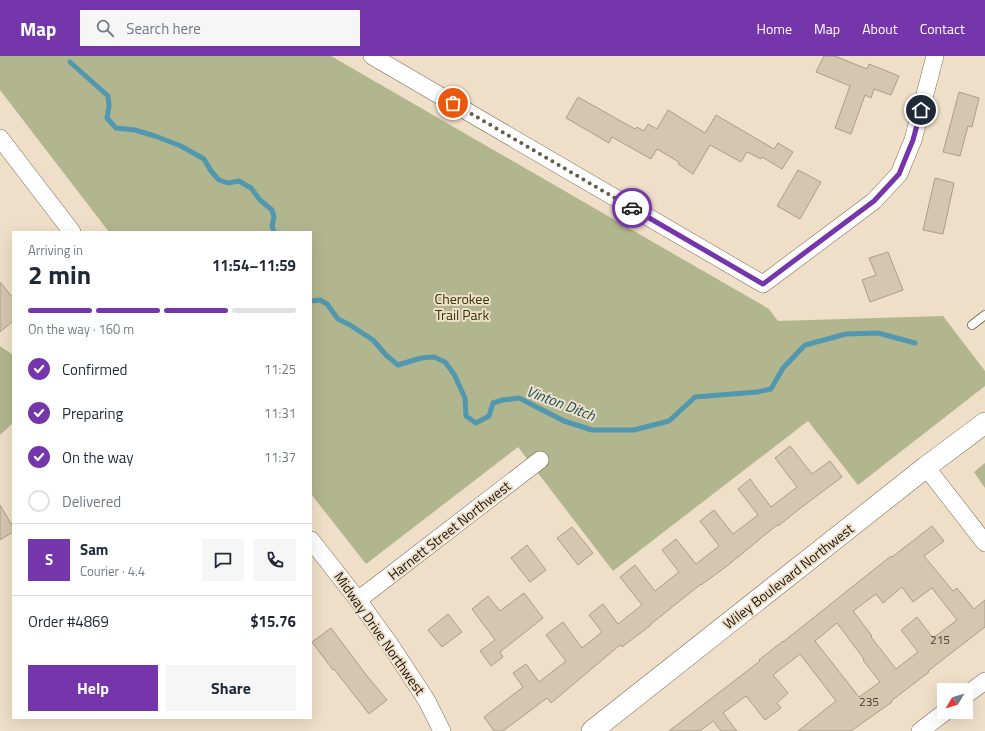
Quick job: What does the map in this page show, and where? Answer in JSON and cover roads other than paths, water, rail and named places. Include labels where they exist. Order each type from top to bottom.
[{"type":"street","points":[[372,56],[763,284],[874,201],[899,174],[913,140],[935,56]]},
{"type":"street","points":[[0,138],[71,231]]},
{"type":"street","name":"Wiley Boulevard Northwest","points":[[592,731],[926,467],[985,423]]},
{"type":"street","name":"Harnett Street Northwest","points":[[358,600],[540,460]]},
{"type":"street","points":[[926,467],[985,543]]},
{"type":"street","name":"Midway Drive Northwest","points":[[312,541],[358,600],[391,646],[427,701],[442,731]]},
{"type":"street","points":[[973,690],[985,681]]},
{"type":"street","points":[[920,731],[937,718]]},
{"type":"lane","points":[[972,325],[985,315]]},
{"type":"waterway","name":"Vinton Ditch","points":[[70,62],[108,96],[109,106],[107,118],[116,128],[135,130],[181,146],[204,159],[211,171],[219,180],[228,183],[239,181],[251,188],[260,200],[272,210],[274,217],[272,226],[274,231]]},
{"type":"waterway","name":"Vinton Ditch","points":[[312,301],[320,300],[327,304],[338,319],[373,340],[387,356],[398,365],[421,358],[434,357],[445,362],[454,374],[465,398],[466,416],[476,423],[489,416],[493,403],[519,398],[564,421],[592,430],[634,430],[669,421],[695,397],[757,392],[771,389],[783,368],[805,345],[846,334],[878,333],[915,343]]},
{"type":"park label","name":"Cherokee Trail Park","points":[[462,306]]}]
